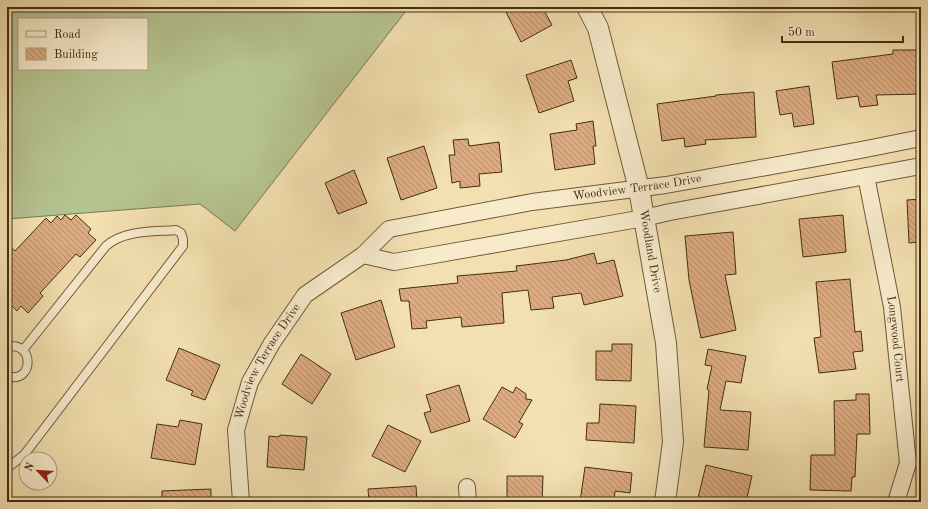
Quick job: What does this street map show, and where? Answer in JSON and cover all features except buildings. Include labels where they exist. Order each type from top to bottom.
[{"type":"street","name":"Woodland Drive","points":[[587,7],[598,28],[639,189],[666,343],[673,442],[665,502]]},
{"type":"street","name":"Woodview Terrace Drive","points":[[241,502],[236,430],[250,382],[272,343],[305,295],[363,255],[389,229],[532,202],[666,185],[921,138]]},
{"type":"street","points":[[363,255],[394,262],[644,218],[921,166]]},
{"type":"street","name":"Longwood Court","points":[[866,176],[892,307],[908,463],[896,502]]},
{"type":"lane","points":[[7,468],[24,455],[183,246],[181,233],[176,230],[128,235],[111,242],[106,246],[23,350]]},
{"type":"lane","points":[[7,348],[14,346],[23,350],[28,359],[27,369],[20,376],[7,376]]},
{"type":"green space","points":[[7,7],[409,7],[235,231],[200,204],[7,219]]}]
